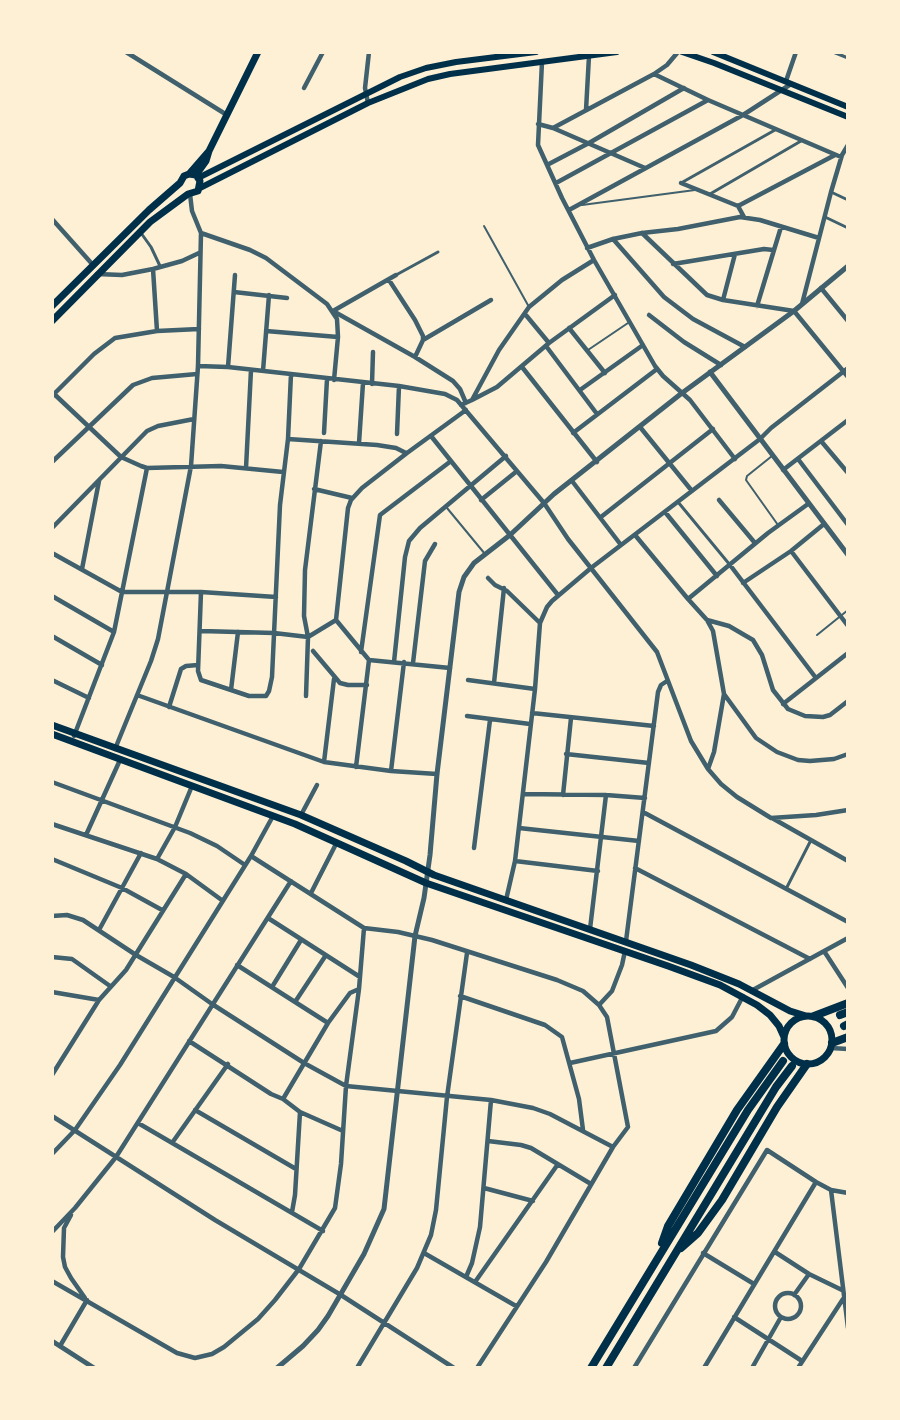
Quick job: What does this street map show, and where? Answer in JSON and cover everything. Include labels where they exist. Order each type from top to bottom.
[{"type":"highway","points":[[810,1016],[848,1003]]},
{"type":"highway","points":[[831,1046],[848,1036]]},
{"type":"highway","points":[[659,1254],[669,1226],[737,1110],[784,1041]]},
{"type":"highway","points":[[591,1368],[748,1110],[783,1060]]},
{"type":"highway","points":[[676,1253],[698,1233],[710,1217],[777,1107],[807,1064]]},
{"type":"highway","points":[[606,1368],[776,1088],[792,1066]]},
{"type":"main road","points":[[194,176],[209,151],[258,52]]},
{"type":"main road","points":[[52,306],[149,210],[180,183],[184,176],[194,176],[365,93],[426,68],[536,52]]},
{"type":"main road","points":[[52,321],[140,232],[171,205],[368,103],[428,79],[450,74],[617,52]]},
{"type":"main road","points":[[680,52],[714,63],[848,117]]},
{"type":"main road","points":[[713,52],[848,107]]},
{"type":"main road","points":[[311,121],[318,129]]},
{"type":"main road","points":[[194,176],[200,188]]},
{"type":"main road","points":[[180,183],[182,190],[189,194]]},
{"type":"main road","points":[[53,736],[74,737],[115,749],[301,815],[427,872],[691,965],[790,1011],[820,1019],[830,1029],[831,1046],[822,1060],[807,1064],[792,1058],[779,1026],[770,1015],[743,996],[689,973],[426,883],[337,842],[273,816],[120,760],[74,737],[55,726]]},
{"type":"main road","points":[[784,1041],[789,1025],[794,1020],[810,1016]]},
{"type":"street","points":[[126,52],[227,116]]},
{"type":"street","points":[[304,88],[323,52]]},
{"type":"street","points":[[368,103],[365,93],[369,52]]},
{"type":"street","points":[[553,128],[654,74],[680,52]]},
{"type":"street","points":[[569,210],[743,115],[780,91],[789,83],[796,52]]},
{"type":"street","points":[[833,52],[848,58]]},
{"type":"street","points":[[516,66],[517,54]]},
{"type":"street","points":[[586,110],[588,56]]},
{"type":"street","points":[[542,62],[538,145],[587,248],[657,369],[682,393],[735,459]]},
{"type":"street","points":[[654,74],[775,130],[841,157]]},
{"type":"street","points":[[547,165],[684,88]]},
{"type":"street","points":[[556,183],[708,100]]},
{"type":"street","points":[[538,124],[553,128],[645,168]]},
{"type":"street","points":[[681,183],[775,130]]},
{"type":"street","points":[[710,194],[801,141]]},
{"type":"street","points":[[802,304],[841,157],[848,146]]},
{"type":"street","points":[[738,206],[835,155]]},
{"type":"street","points":[[681,183],[738,206],[744,217]]},
{"type":"street","points":[[831,192],[848,200]]},
{"type":"street","points":[[115,749],[154,651],[191,466],[198,366],[201,233],[192,212],[189,194]]},
{"type":"street","points":[[587,248],[613,239],[642,233],[744,217],[819,238]]},
{"type":"street","points":[[825,217],[848,228]]},
{"type":"street","points":[[52,219],[93,265]]},
{"type":"street","points":[[757,306],[781,226]]},
{"type":"street","points":[[140,232],[161,267]]},
{"type":"street","points":[[201,233],[266,258],[327,304],[337,319],[338,337],[334,380]]},
{"type":"street","points":[[642,233],[701,291],[711,297],[794,311],[845,370],[848,377]]},
{"type":"street","points":[[613,239],[664,297],[693,319],[745,347]]},
{"type":"street","points":[[673,264],[764,249],[773,250]]},
{"type":"street","points":[[333,311],[438,252]]},
{"type":"street","points":[[97,274],[122,275],[153,269],[182,261],[199,253]]},
{"type":"street","points":[[723,300],[735,254]]},
{"type":"street","points":[[466,403],[529,307],[562,280],[594,261]]},
{"type":"street","points":[[277,1368],[318,1330],[364,1254],[384,1209],[416,936],[426,883],[461,583],[471,567],[544,503],[682,393],[794,311],[848,266]]},
{"type":"street","points":[[153,269],[157,331]]},
{"type":"street","points":[[228,367],[235,275]]},
{"type":"street","points":[[389,280],[415,320],[423,340]]},
{"type":"street","points":[[821,288],[848,321]]},
{"type":"street","points":[[234,292],[287,298]]},
{"type":"street","points":[[198,366],[228,367],[399,386],[445,394],[466,403],[497,387],[547,344],[615,295]]},
{"type":"street","points":[[263,371],[270,296]]},
{"type":"street","points":[[415,357],[423,340],[491,300]]},
{"type":"street","points":[[333,311],[453,381],[460,389],[466,403],[466,410],[544,503],[591,568],[657,652],[691,741],[708,769],[737,797],[810,842],[848,861]]},
{"type":"street","points":[[525,314],[597,414]]},
{"type":"street","points":[[649,315],[684,342],[721,365]]},
{"type":"street","points":[[569,328],[605,373]]},
{"type":"street","points":[[199,329],[157,331],[123,336],[109,342],[53,394],[122,457],[132,463],[147,468],[191,466],[283,472]]},
{"type":"street","points":[[266,331],[338,337]]},
{"type":"street","points":[[580,390],[643,345]]},
{"type":"street","points":[[372,384],[374,352]]},
{"type":"street","points":[[522,367],[597,462]]},
{"type":"street","points":[[573,433],[657,369]]},
{"type":"street","points":[[246,468],[251,370]]},
{"type":"street","points":[[506,900],[515,861],[535,689],[540,623],[547,607],[591,568],[735,459],[845,370]]},
{"type":"street","points":[[710,372],[848,555]]},
{"type":"street","points":[[52,462],[133,385],[152,378],[197,374]]},
{"type":"street","points":[[201,592],[198,665],[201,680],[255,697],[268,694],[272,677],[283,472],[288,439],[291,374]]},
{"type":"street","points":[[324,433],[327,379]]},
{"type":"street","points":[[359,443],[363,383]]},
{"type":"street","points":[[398,434],[399,386]]},
{"type":"street","points":[[450,668],[369,660],[336,620],[348,508],[352,498],[406,453],[466,410]]},
{"type":"street","points":[[52,528],[139,437],[151,429],[194,419]]},
{"type":"street","points":[[783,470],[848,420]]},
{"type":"street","points":[[640,427],[692,491]]},
{"type":"street","points":[[601,518],[713,429]]},
{"type":"street","points":[[431,436],[558,596]]},
{"type":"street","points":[[288,439],[359,443],[390,447],[406,453]]},
{"type":"street","points":[[306,696],[308,637],[304,616],[305,570],[321,441]]},
{"type":"street","points":[[821,441],[847,472]]},
{"type":"street","points":[[394,662],[408,545],[416,532],[506,456]]},
{"type":"street","points":[[798,459],[846,521]]},
{"type":"street","points":[[361,652],[380,515],[451,461]]},
{"type":"street","points":[[74,737],[114,632],[147,468]]},
{"type":"street","points":[[481,500],[517,471]]},
{"type":"street","points":[[82,569],[99,480]]},
{"type":"street","points":[[572,481],[621,545]]},
{"type":"street","points":[[314,489],[352,498]]},
{"type":"street","points":[[719,500],[755,543]]},
{"type":"street","points":[[678,502],[730,565],[816,678]]},
{"type":"street","points":[[688,599],[755,543],[808,504]]},
{"type":"street","points":[[664,512],[717,576]]},
{"type":"street","points":[[742,583],[791,551],[824,524]]},
{"type":"street","points":[[635,535],[707,620],[716,641],[724,694],[714,752],[708,769]]},
{"type":"street","points":[[413,663],[425,561],[435,544]]},
{"type":"street","points":[[791,551],[848,626]]},
{"type":"street","points":[[52,553],[122,592],[201,592],[276,597]]},
{"type":"street","points":[[488,578],[495,585],[504,588],[540,623]]},
{"type":"street","points":[[494,683],[504,588]]},
{"type":"street","points":[[52,596],[114,632]]},
{"type":"street","points":[[201,631],[274,633],[308,637],[336,620]]},
{"type":"street","points":[[707,620],[738,630],[753,640],[762,655],[771,685],[783,704],[795,713],[815,717],[830,715],[848,701]]},
{"type":"street","points":[[231,690],[238,632]]},
{"type":"street","points":[[52,636],[102,665]]},
{"type":"street","points":[[313,651],[334,678],[345,685],[367,685]]},
{"type":"street","points":[[783,704],[848,653]]},
{"type":"street","points":[[356,767],[369,660]]},
{"type":"street","points":[[391,771],[404,662]]},
{"type":"street","points":[[169,707],[181,669],[198,665]]},
{"type":"street","points":[[324,762],[334,678]]},
{"type":"street","points":[[52,680],[89,698]]},
{"type":"street","points":[[468,680],[535,689]]},
{"type":"street","points":[[626,941],[657,692],[667,681]]},
{"type":"street","points":[[724,694],[756,738],[777,752],[798,760],[810,761],[834,759],[848,754]]},
{"type":"street","points":[[137,695],[324,762],[391,771],[437,774]]},
{"type":"street","points":[[532,713],[654,726]]},
{"type":"street","points":[[467,716],[530,724]]},
{"type":"street","points":[[563,795],[571,718]]},
{"type":"street","points":[[474,848],[490,720]]},
{"type":"street","points":[[53,736],[55,726]]},
{"type":"street","points":[[566,754],[649,763]]},
{"type":"street","points":[[86,835],[120,760]]},
{"type":"street","points":[[52,782],[175,827],[217,846],[245,865]]},
{"type":"street","points":[[301,815],[316,785]]},
{"type":"street","points":[[157,859],[175,827],[192,786]]},
{"type":"street","points":[[523,794],[645,798]]},
{"type":"street","points":[[590,929],[606,795]]},
{"type":"street","points":[[771,818],[848,810]]},
{"type":"street","points":[[643,812],[848,922]]},
{"type":"street","points":[[52,1154],[75,1130],[120,1065],[251,856],[273,816]]},
{"type":"street","points":[[52,824],[157,859],[186,874],[223,901]]},
{"type":"street","points":[[519,828],[639,841]]},
{"type":"street","points":[[311,893],[337,842]]},
{"type":"street","points":[[786,889],[810,842]]},
{"type":"street","points":[[99,930],[141,853]]},
{"type":"street","points":[[251,856],[364,928],[416,936],[574,987],[583,991],[607,1017],[628,1127],[613,1147],[566,1229],[477,1368]]},
{"type":"street","points":[[52,859],[122,888],[162,910]]},
{"type":"street","points":[[515,861],[598,871]]},
{"type":"street","points":[[635,868],[810,959]]},
{"type":"street","points":[[52,1075],[99,1000],[136,955],[186,874]]},
{"type":"street","points":[[52,1232],[75,1208],[116,1156],[291,881]]},
{"type":"street","points":[[52,916],[77,917],[174,977],[304,1063],[346,1086],[491,1100],[533,1108],[583,1130],[613,1147]]},
{"type":"street","points":[[268,918],[360,977]]},
{"type":"street","points":[[52,1281],[177,1353],[195,1358],[218,1351],[258,1319],[275,1300],[299,1269],[335,1208],[364,928]]},
{"type":"street","points":[[751,991],[848,938]]},
{"type":"street","points":[[272,987],[301,940]]},
{"type":"street","points":[[598,1005],[612,991],[622,965],[624,951]]},
{"type":"street","points":[[824,951],[848,988]]},
{"type":"street","points":[[357,1368],[424,1253],[431,1235],[467,953]]},
{"type":"street","points":[[295,1002],[326,955]]},
{"type":"street","points":[[52,957],[72,958],[110,986]]},
{"type":"street","points":[[237,965],[328,1023]]},
{"type":"street","points":[[283,1099],[328,1023],[350,993],[359,989]]},
{"type":"street","points":[[52,992],[99,1000]]},
{"type":"street","points":[[460,996],[545,1025],[562,1037],[579,1099],[583,1130]]},
{"type":"street","points":[[570,1063],[716,1031],[732,1017],[743,996]]},
{"type":"street","points":[[189,1041],[300,1112],[343,1131]]},
{"type":"street","points":[[831,1046],[848,1049]]},
{"type":"street","points":[[172,1143],[228,1064]]},
{"type":"street","points":[[466,1277],[472,1263],[480,1227],[491,1100]]},
{"type":"street","points":[[195,1110],[296,1169]]},
{"type":"street","points":[[292,1212],[300,1112]]},
{"type":"street","points":[[52,1116],[215,1220],[341,1295],[454,1368]]},
{"type":"street","points":[[138,1123],[323,1231]]},
{"type":"street","points":[[488,1141],[521,1144],[537,1151],[591,1184]]},
{"type":"street","points":[[634,1368],[767,1150],[831,1190],[848,1193]]},
{"type":"street","points":[[475,1282],[558,1164]]},
{"type":"street","points":[[704,1368],[816,1182]]},
{"type":"street","points":[[484,1188],[533,1201]]},
{"type":"street","points":[[831,1190],[845,1269],[842,1290],[848,1328]]},
{"type":"street","points":[[75,1208],[64,1228],[63,1257],[71,1278],[87,1300]]},
{"type":"street","points":[[775,1252],[809,1274],[842,1290]]},
{"type":"street","points":[[424,1253],[516,1306]]},
{"type":"street","points":[[703,1253],[754,1284]]},
{"type":"street","points":[[794,1295],[809,1274]]},
{"type":"street","points":[[783,1294],[794,1295],[800,1301],[799,1313],[793,1318],[781,1317],[775,1307],[777,1299],[783,1294]]},
{"type":"street","points":[[799,1367],[843,1299]]},
{"type":"street","points":[[60,1346],[87,1300]]},
{"type":"street","points":[[734,1317],[802,1361]]},
{"type":"street","points":[[752,1368],[781,1317]]},
{"type":"street","points":[[52,1341],[94,1368]]},
{"type":"lane","points":[[579,205],[698,190]]},
{"type":"lane","points":[[484,226],[529,307]]},
{"type":"lane","points":[[588,350],[630,321]]},
{"type":"lane","points":[[772,456],[747,476],[747,483],[778,525]]},
{"type":"lane","points":[[445,506],[485,554]]},
{"type":"lane","points":[[817,635],[848,610]]}]
